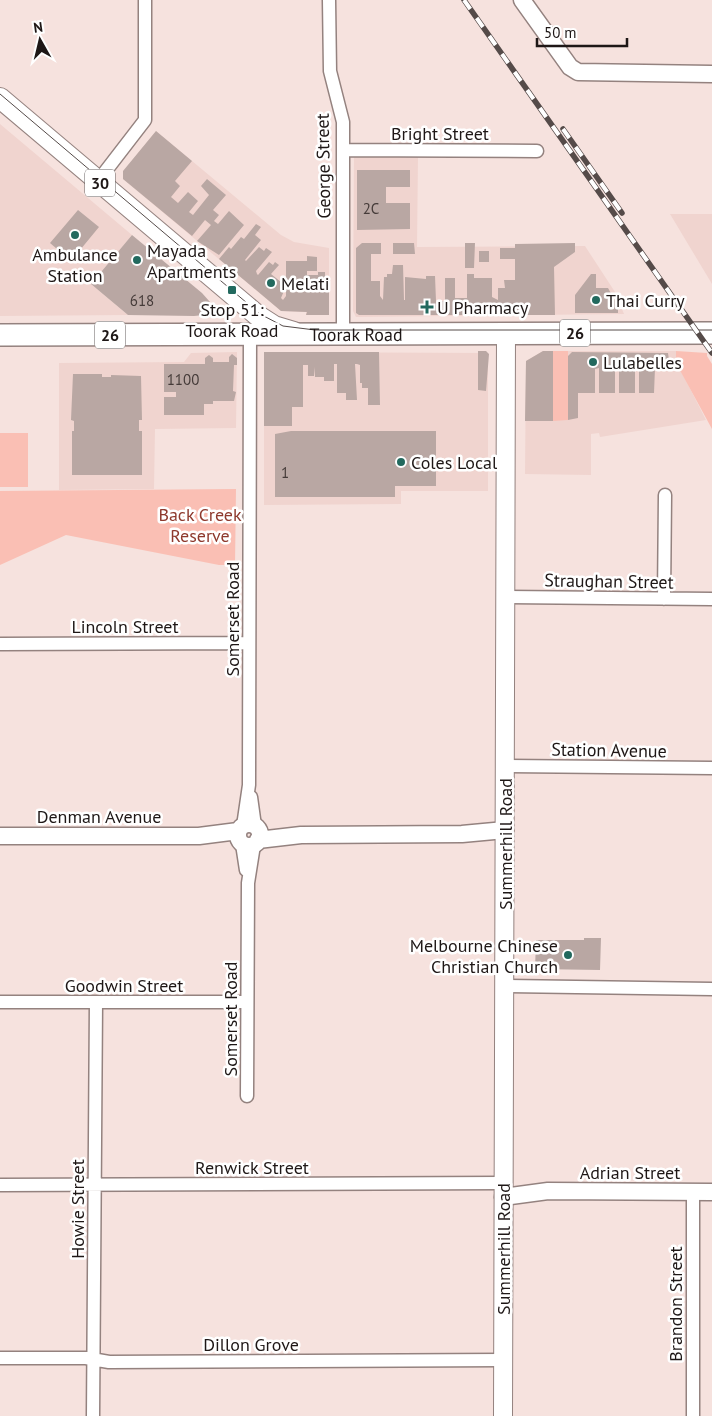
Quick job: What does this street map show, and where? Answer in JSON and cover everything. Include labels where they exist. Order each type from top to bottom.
[{"type":"highway","name":"Toorak Road","points":[[0,335],[712,333]]},
{"type":"main road","name":"30","points":[[0,98],[268,323],[283,330],[301,334]]},
{"type":"main road","points":[[220,334],[232,330],[238,322],[240,313],[237,298]]},
{"type":"main road","name":"Summerhill Road","points":[[503,1416],[506,333]]},
{"type":"street","points":[[98,181],[145,120],[145,0]]},
{"type":"street","name":"George Street","points":[[329,0],[330,70],[341,110],[343,150],[343,333]]},
{"type":"street","points":[[522,0],[570,67],[578,72],[712,74]]},
{"type":"street","name":"Bright Street","points":[[343,150],[537,151]]},
{"type":"street","name":"Somerset Road","points":[[247,1096],[250,334]]},
{"type":"street","points":[[664,599],[665,495]]},
{"type":"street","name":"Straughan Street","points":[[506,597],[712,599]]},
{"type":"street","name":"Lincoln Street","points":[[0,644],[250,643]]},
{"type":"street","name":"Station Avenue","points":[[505,766],[712,768]]},
{"type":"street","name":"Denman Avenue","points":[[0,836],[505,834]]},
{"type":"street","points":[[504,986],[712,989]]},
{"type":"street","name":"Goodwin Street","points":[[0,1002],[247,1002]]},
{"type":"street","name":"Howie Street","points":[[93,1416],[96,1002]]},
{"type":"street","name":"Renwick Street","points":[[0,1185],[503,1188]]},
{"type":"street","name":"Adrian Street","points":[[503,1188],[548,1191],[712,1192]]},
{"type":"street","name":"Brandon Street","points":[[692,1416],[693,1192]]},
{"type":"street","name":"Dillon Grove","points":[[0,1358],[109,1362],[503,1360]]},
{"type":"shaded area","points":[[0,124],[132,235],[91,284],[128,315],[0,316]]},
{"type":"shaded area","points":[[156,131],[281,235],[294,242],[329,248],[329,315],[306,315],[306,312],[281,311],[123,179],[123,172]]},
{"type":"shaded area","points":[[354,156],[418,157],[417,247],[585,246],[615,292],[624,314],[356,317],[353,311]]},
{"type":"shaded area","points":[[670,214],[712,214],[712,284]]},
{"type":"shaded area","points":[[543,351],[676,351],[677,363],[706,420],[600,437],[599,433],[591,434],[591,475],[525,474],[526,361]]},
{"type":"shaded area","points":[[237,352],[236,428],[155,429],[154,489],[59,490],[59,363],[184,362],[191,353]]},
{"type":"shaded area","points":[[264,352],[488,353],[488,491],[401,491],[401,504],[264,505]]},
{"type":"green space","points":[[553,351],[568,351],[568,420],[553,421]]},
{"type":"green space","points":[[676,351],[707,353],[712,364],[712,429],[676,363]]},
{"type":"green space","points":[[0,433],[28,433],[28,487],[0,487]]},
{"type":"green space","name":"Back Creek Reserve","points":[[236,489],[235,565],[219,565],[66,535],[0,565],[0,491]]},
{"type":"building","points":[[156,131],[192,161],[175,181],[180,186],[171,197],[178,203],[188,192],[198,201],[189,212],[193,215],[209,195],[201,186],[207,179],[226,195],[213,210],[219,215],[214,221],[218,224],[229,211],[244,225],[219,255],[197,241],[211,225],[205,220],[192,236],[123,179],[123,171]]},
{"type":"building","points":[[357,170],[410,170],[410,187],[386,187],[386,203],[410,203],[410,229],[357,230]]},
{"type":"building","name":"Ambulance Station","points":[[78,210],[99,227],[71,261],[50,243]]},
{"type":"building","points":[[256,224],[261,227],[255,235],[261,240],[245,260],[259,247],[264,251],[266,248],[272,252],[256,271],[257,274],[269,262],[273,265],[275,262],[279,265],[271,274],[286,286],[286,261],[307,261],[307,256],[317,257],[317,271],[307,271],[307,275],[318,275],[318,272],[325,272],[325,282],[329,282],[329,315],[306,315],[307,312],[281,311],[219,259],[241,237],[244,239]],"holes":[[[286,286],[286,296],[283,300],[281,298]]]},
{"type":"building","name":"Mayada Apartments","points":[[132,235],[202,293],[210,302],[210,311],[204,315],[194,316],[128,315],[91,284]]},
{"type":"building","points":[[362,243],[381,243],[381,254],[371,254],[371,281],[380,281],[380,296],[383,300],[384,277],[387,277],[387,274],[392,274],[393,265],[403,265],[404,300],[405,277],[426,279],[426,276],[435,276],[436,301],[445,301],[445,278],[455,278],[455,298],[467,298],[467,274],[474,274],[474,278],[492,278],[492,297],[498,300],[498,288],[505,288],[504,280],[515,280],[515,259],[500,259],[500,248],[515,248],[515,244],[575,243],[575,252],[554,267],[555,315],[359,315],[356,313],[356,248]]},
{"type":"building","points":[[393,243],[414,243],[415,254],[393,254]]},
{"type":"building","points":[[465,243],[475,243],[474,268],[465,268]]},
{"type":"building","points":[[479,251],[489,251],[489,262],[479,262]]},
{"type":"building","points":[[591,274],[596,274],[596,288],[608,288],[618,306],[618,313],[575,313],[575,295]]},
{"type":"building","points":[[478,351],[486,351],[489,354],[486,391],[478,390]]},
{"type":"building","points":[[543,351],[553,351],[553,421],[525,421],[526,361]]},
{"type":"building","points":[[264,352],[379,352],[380,405],[368,405],[368,388],[362,388],[362,383],[360,383],[360,365],[355,364],[357,400],[346,400],[346,393],[337,393],[337,364],[334,364],[334,381],[324,381],[324,377],[315,377],[315,367],[314,376],[308,376],[308,365],[303,365],[303,407],[292,407],[292,426],[264,426]]},
{"type":"building","points":[[572,352],[668,353],[670,367],[664,367],[664,361],[657,361],[654,393],[639,393],[639,369],[635,368],[635,393],[619,393],[619,368],[615,368],[615,393],[599,393],[599,368],[595,369],[595,393],[578,393],[578,418],[568,420],[568,356]]},
{"type":"building","points":[[232,354],[237,358],[237,365],[234,365],[233,391],[236,392],[234,401],[213,401],[213,404],[204,404],[204,415],[164,415],[164,397],[176,397],[176,392],[164,392],[164,364],[205,364],[205,358],[209,355],[213,358],[213,362],[229,362],[229,357]]},
{"type":"building","points":[[73,374],[102,374],[102,377],[111,377],[111,375],[141,376],[142,420],[139,420],[139,431],[142,431],[142,475],[72,475],[72,431],[74,431],[74,421],[71,420]]},
{"type":"building","points":[[291,431],[436,431],[436,486],[395,486],[395,497],[275,497],[275,434]]},
{"type":"building","name":"Melbourne Chinese Christian Church","points":[[584,938],[601,938],[600,970],[535,969],[536,940],[584,940]]},
{"type":"tram line","points":[[0,94],[260,314],[283,326],[315,330],[712,330]]},
{"type":"railway","points":[[464,0],[712,353]]},
{"type":"railway","points":[[563,129],[622,213]]},
{"type":"place","name":"Ambulance Station","points":[[75,235]]},
{"type":"place","name":"Mayada Apartments","points":[[137,260]]},
{"type":"place","name":"Melati","points":[[271,283]]},
{"type":"place","name":"Stop 51: Toorak Road","points":[[232,290]]},
{"type":"place","name":"Thai Curry","points":[[596,300]]},
{"type":"place","name":"U Pharmacy","points":[[427,307]]},
{"type":"place","name":"Lulabelles","points":[[593,362]]},
{"type":"place","name":"Coles Local","points":[[401,462]]},
{"type":"place","name":"Melbourne Chinese Christian Church","points":[[568,955]]}]
